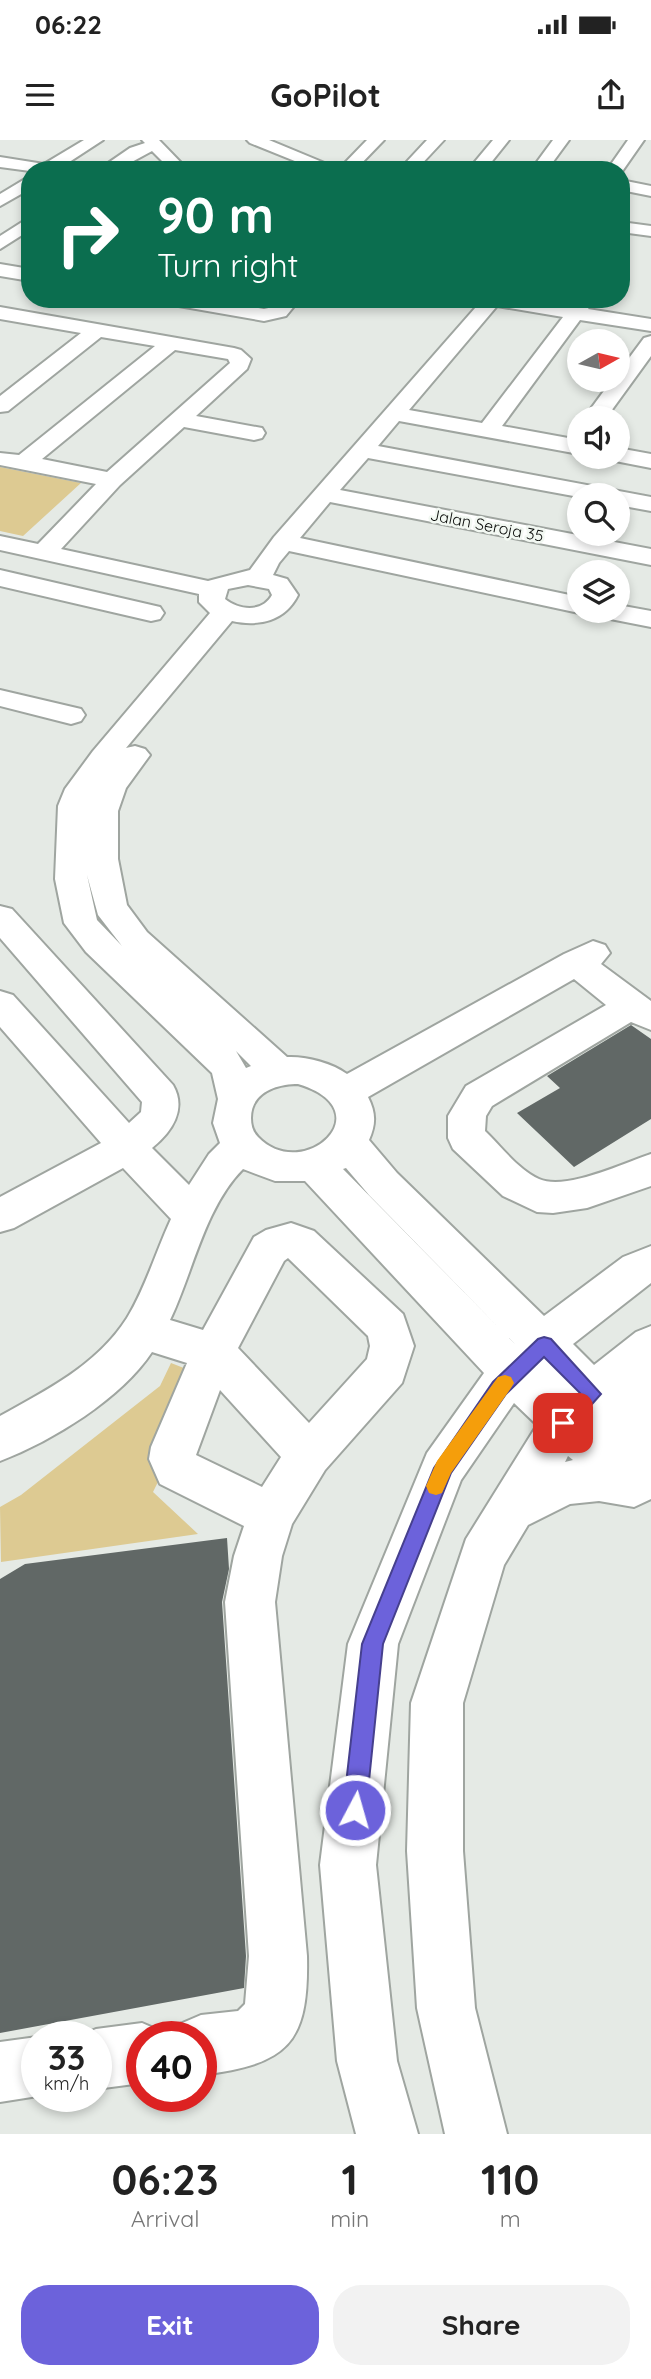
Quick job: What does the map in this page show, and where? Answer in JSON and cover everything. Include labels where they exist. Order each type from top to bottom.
[{"type":"street","points":[[60,161],[95,140]]},
{"type":"street","points":[[255,140],[309,161]]},
{"type":"street","points":[[351,161],[357,151],[376,140]]},
{"type":"street","points":[[416,161],[436,140]]},
{"type":"street","points":[[484,161],[502,140]]},
{"type":"street","points":[[546,161],[561,140]]},
{"type":"street","points":[[120,161],[153,142],[171,161]]},
{"type":"street","points":[[621,161],[634,143],[651,149]]},
{"type":"street","points":[[0,156],[19,145]]},
{"type":"street","points":[[0,162],[21,165]]},
{"type":"street","points":[[0,201],[21,187]]},
{"type":"street","points":[[630,187],[651,191]]},
{"type":"street","points":[[630,228],[651,231]]},
{"type":"street","points":[[0,244],[21,229]]},
{"type":"street","points":[[0,244],[20,248]]},
{"type":"street","points":[[0,270],[21,274]]},
{"type":"street","points":[[234,308],[274,314],[281,308]]},
{"type":"street","points":[[260,577],[267,561],[486,308]]},
{"type":"street","points":[[487,431],[579,308]]},
{"type":"street","points":[[589,308],[651,324]]},
{"type":"street","points":[[0,313],[234,354],[242,362],[111,480],[45,551]]},
{"type":"street","points":[[0,334],[23,318]]},
{"type":"street","points":[[0,406],[99,329]]},
{"type":"street","points":[[23,463],[172,342]]},
{"type":"street","points":[[604,406],[651,342]]},
{"type":"street","points":[[395,414],[567,442]]},
{"type":"street","points":[[180,420],[254,433]]},
{"type":"street","points":[[361,450],[539,498],[567,497]]},
{"type":"street","points":[[630,457],[651,461]]},
{"type":"street","points":[[0,458],[111,480]]},
{"type":"street","points":[[517,531],[567,459]]},
{"type":"street","name":"Jalan Seroja 35","points":[[324,494],[517,531],[637,561]]},
{"type":"street","points":[[630,500],[651,504]]},
{"type":"street","points":[[283,542],[567,602]]},
{"type":"street","points":[[0,543],[45,551],[229,606],[271,611],[284,601],[285,595],[278,584],[260,577],[237,578],[219,584],[229,606]]},
{"type":"street","points":[[0,578],[151,613]]},
{"type":"street","points":[[229,606],[111,785],[104,802],[102,823],[103,877],[108,902],[117,919],[135,939],[279,1071]]},
{"type":"street","points":[[229,606],[103,757],[80,789],[73,806],[71,825],[71,879],[81,923],[98,944],[221,1057],[230,1072],[236,1098]]},
{"type":"street","points":[[630,615],[651,619]]},
{"type":"street","points":[[0,698],[71,715]]},
{"type":"street","points":[[0,917],[160,1095],[161,1108],[155,1121],[127,1147],[0,1216]]},
{"type":"street","points":[[347,1091],[584,957],[641,1012],[479,1096],[466,1115],[464,1127],[467,1138],[526,1191],[564,1196],[583,1193],[651,1170]]},
{"type":"street","points":[[0,1004],[127,1147],[194,1216]]},
{"type":"street","points":[[279,1071],[317,1073],[333,1080],[347,1091],[355,1103],[355,1130],[348,1143],[334,1156],[314,1165],[294,1168],[274,1166],[255,1158],[241,1147],[232,1131],[230,1114],[236,1098],[261,1076],[279,1071]]},
{"type":"street","points":[[348,1143],[529,1359]]},
{"type":"street","points":[[0,1440],[83,1392],[111,1369],[143,1331],[215,1173],[241,1147]]},
{"type":"street","points":[[314,1165],[529,1359],[577,1408],[646,1468]]},
{"type":"street","points":[[217,2043],[246,2039],[262,2029],[274,2016],[278,1993],[278,1956],[250,1602],[258,1556],[271,1515],[309,1455],[386,1369],[393,1346],[388,1327],[300,1243],[291,1240],[280,1242],[269,1249],[214,1352],[174,1447],[172,1458],[176,1469],[271,1515]]},
{"type":"street","points":[[387,2134],[367,2061],[348,1865],[373,1644],[443,1468],[499,1388],[577,1315],[638,1269],[651,1263]]},
{"type":"street","points":[[143,1331],[214,1352],[309,1455]]},
{"type":"street","points":[[476,2134],[446,2008],[435,1852],[437,1703],[483,1556],[511,1509],[577,1408],[651,1345]]},
{"type":"street","points":[[646,1468],[640,1411],[641,1389],[651,1365]]},
{"type":"street","points":[[511,1509],[542,1491],[579,1478],[602,1478],[646,1468]]},
{"type":"street","points":[[0,2072],[21,2069]]},
{"type":"shaded area","points":[[0,467],[81,483],[23,536],[0,531]]},
{"type":"shaded area","points":[[171,1363],[194,1372],[183,1431],[153,1492],[198,1534],[1,1562],[0,1507],[21,1495],[160,1386]]},
{"type":"building","points":[[631,1025],[651,1039],[651,1119],[574,1167],[517,1113],[560,1088],[547,1076]]},
{"type":"building","points":[[227,1538],[229,1569],[222,1602],[246,1956],[244,1988],[65,2021],[21,2021],[21,2029],[0,2033],[0,1579],[25,1564]]},
{"type":"slow traffic","points":[[436,1486],[443,1468],[505,1383]]},
{"type":"route","points":[[355,1810],[373,1644],[443,1468],[499,1388],[544,1345],[592,1394],[563,1423]]}]
